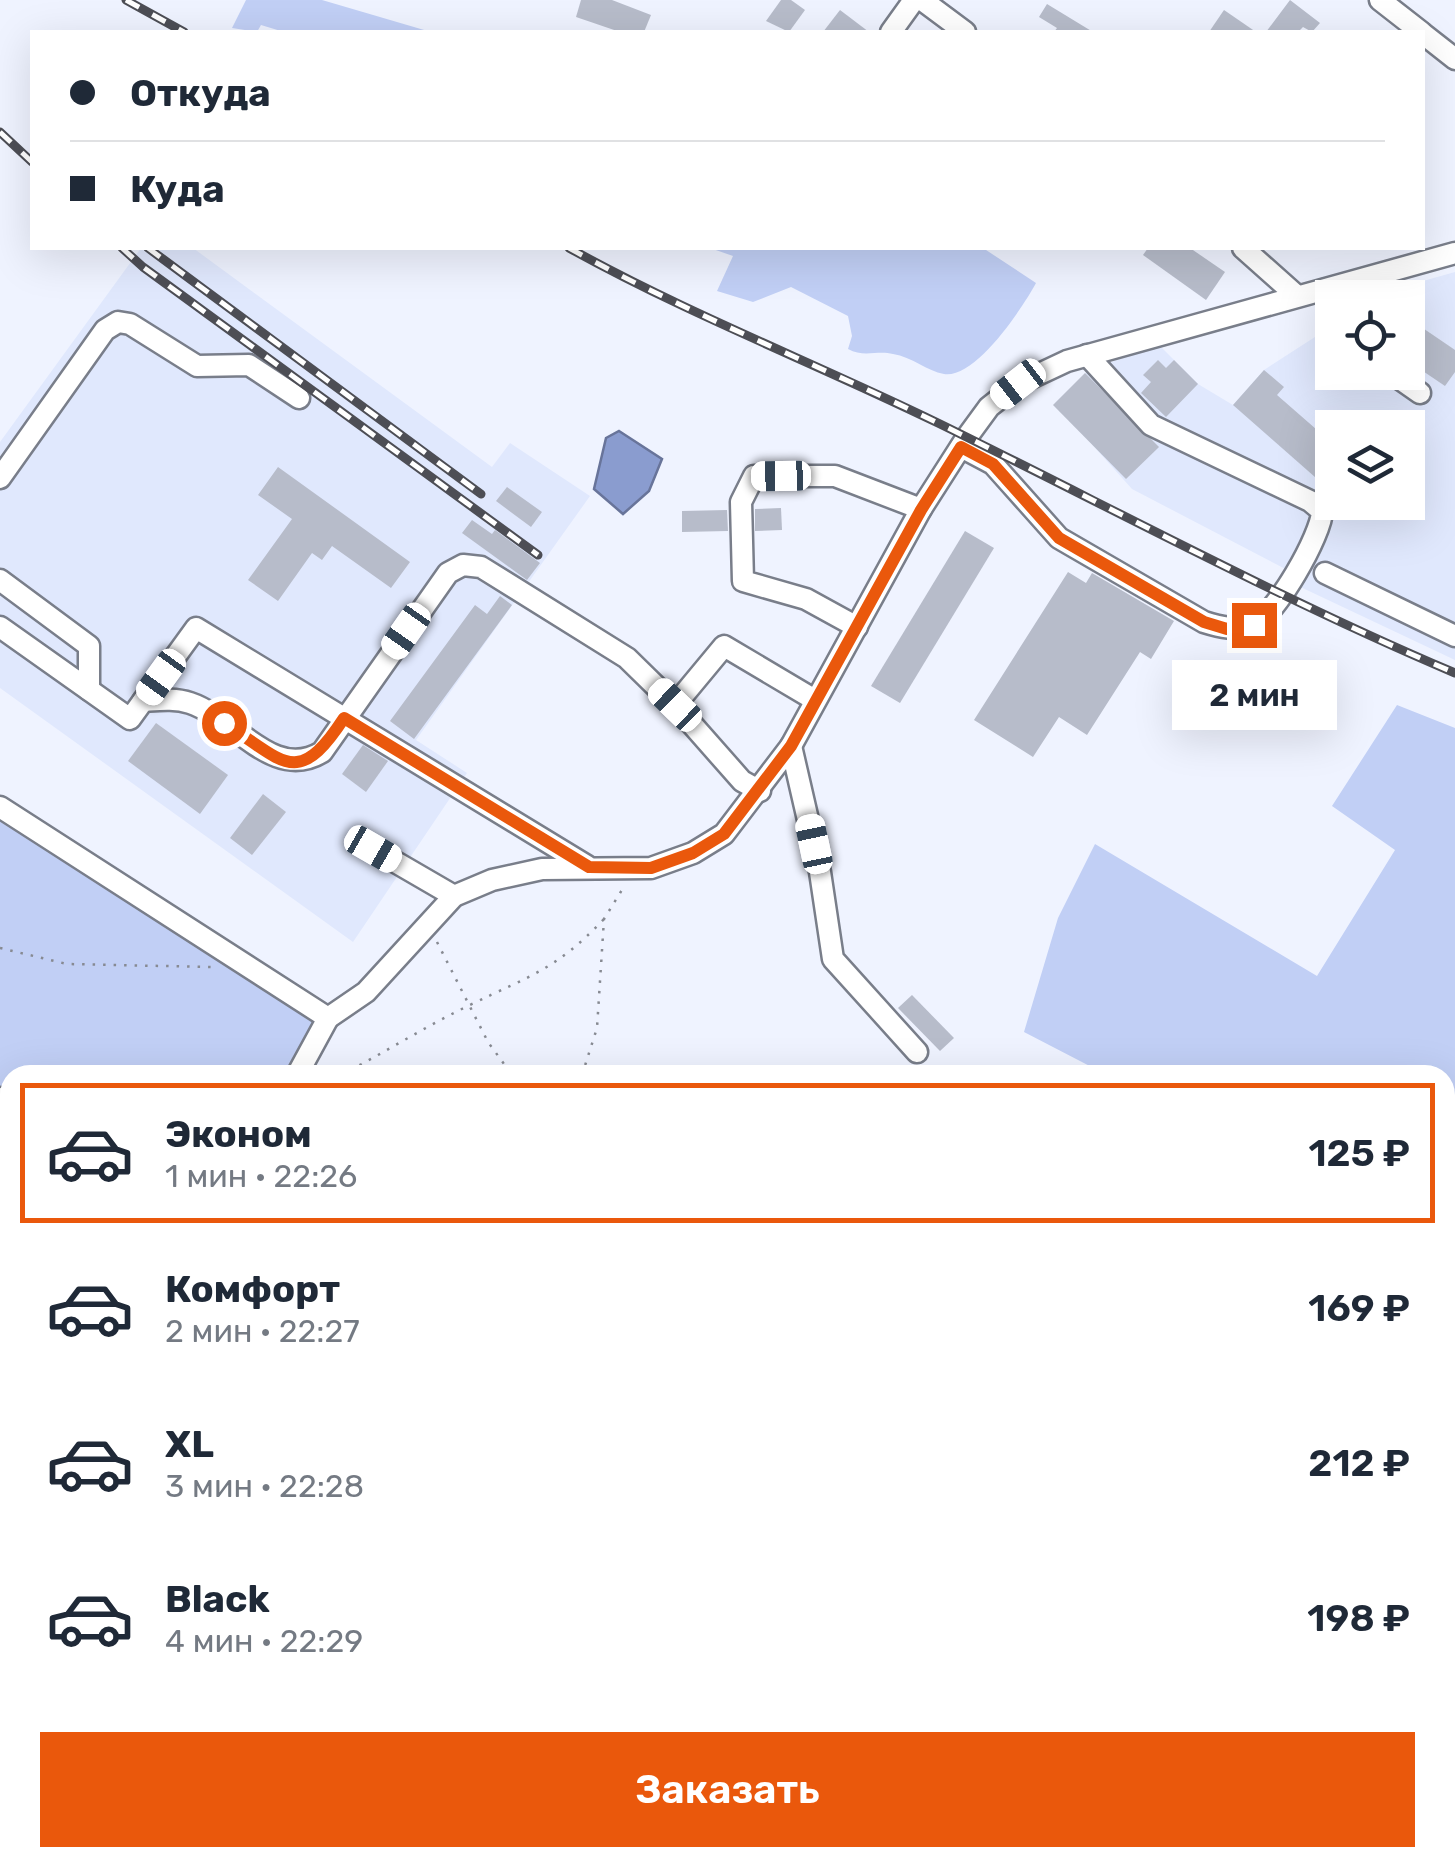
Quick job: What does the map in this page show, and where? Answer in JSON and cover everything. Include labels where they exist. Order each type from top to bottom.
[{"type":"street","points":[[893,30],[914,0]]},
{"type":"street","points":[[922,0],[962,30]]},
{"type":"street","points":[[1380,0],[1418,30]]},
{"type":"street","points":[[1425,35],[1455,59]]},
{"type":"street","points":[[1245,250],[1297,296]]},
{"type":"street","points":[[1359,280],[1455,253]]},
{"type":"street","points":[[302,1065],[328,1018],[366,992],[454,896],[526,872],[651,868],[693,853],[724,834],[791,746],[921,510],[961,447],[989,407],[1018,384],[1086,356],[1315,292]]},
{"type":"street","points":[[0,478],[106,330],[118,322],[130,324],[197,366],[249,364],[298,398]]},
{"type":"street","points":[[961,447],[993,464],[1059,538],[1204,622],[1227,629],[1254,625],[1271,611],[1312,545],[1322,524],[1322,511],[1310,501],[1152,425],[1086,356]]},
{"type":"street","points":[[857,627],[806,599],[743,582],[741,502],[754,476],[835,476],[921,510]]},
{"type":"street","points":[[143,701],[170,699],[193,704],[285,762],[307,762],[322,752],[448,573],[463,565],[481,567],[627,658],[742,781],[760,791]]},
{"type":"street","points":[[1325,573],[1455,636]]},
{"type":"street","points":[[0,580],[89,646],[89,690]]},
{"type":"street","points":[[0,627],[130,719],[196,628],[589,867]]},
{"type":"street","points":[[675,705],[724,646],[815,700]]},
{"type":"street","points":[[791,746],[820,872],[833,959],[917,1052]]},
{"type":"street","points":[[0,808],[328,1018]]},
{"type":"street","points":[[373,849],[454,896]]},
{"type":"path","points":[[359,1065],[469,1005],[534,978],[578,946],[604,919],[636,868]]},
{"type":"path","points":[[585,1065],[597,1028],[604,919]]},
{"type":"path","points":[[428,925],[469,1005],[506,1065]]},
{"type":"path","points":[[0,948],[68,964],[199,968],[238,962]]},
{"type":"shaded area","points":[[246,0],[322,0],[424,30],[277,30],[261,25],[258,30],[232,28]]},
{"type":"shaded area","points":[[140,250],[196,250],[492,467],[510,443],[590,496],[416,740],[467,773],[353,942],[0,688],[0,442]]},
{"type":"shaded area","points":[[716,250],[986,250],[1036,283],[1010,324],[984,354],[957,373],[944,374],[900,356],[848,349],[852,336],[848,316],[791,287],[753,302],[717,291],[733,256]]},
{"type":"shaded area","points":[[1455,272],[1455,660],[1292,583],[1297,575],[1132,489],[1055,403],[1086,373],[1152,345],[1162,348],[1198,384],[1233,405],[1264,370],[1315,337],[1315,390],[1425,390],[1425,280]]},
{"type":"shaded area","points":[[619,431],[662,459],[649,491],[623,514],[594,489],[606,438]]},
{"type":"shaded area","points":[[1397,705],[1455,728],[1455,1065],[1088,1065],[1024,1032],[1058,918],[1095,844],[1317,976],[1395,850],[1332,806]]},
{"type":"shaded area","points":[[0,807],[328,1018],[302,1065],[0,1065]]},
{"type":"building","points":[[581,0],[612,0],[651,15],[645,30],[614,30],[576,17]]},
{"type":"building","points":[[781,0],[791,0],[805,10],[790,30],[766,21]]},
{"type":"building","points":[[1290,0],[1320,23],[1314,30],[1268,30]]},
{"type":"building","points":[[1047,4],[1090,30],[1056,30],[1039,17]]},
{"type":"building","points":[[840,10],[866,30],[825,30]]},
{"type":"building","points":[[1224,10],[1253,30],[1210,30]]},
{"type":"building","points":[[1147,250],[1193,250],[1225,272],[1206,300],[1143,255]]},
{"type":"building","points":[[1425,330],[1455,350],[1455,372],[1445,386],[1425,372]]},
{"type":"building","points":[[1158,360],[1166,368],[1174,360],[1198,384],[1166,417],[1141,393],[1151,382],[1143,375]]},
{"type":"building","points":[[1264,370],[1284,387],[1277,395],[1315,428],[1315,477],[1233,405]]},
{"type":"building","points":[[1085,373],[1159,447],[1126,479],[1053,405]]},
{"type":"building","points":[[278,467],[410,562],[391,588],[332,546],[322,560],[312,553],[278,601],[248,580],[292,519],[258,495]]},
{"type":"building","points":[[507,487],[542,512],[531,527],[496,501]]},
{"type":"building","points":[[781,508],[782,530],[755,531],[755,509]]},
{"type":"building","points":[[727,510],[728,531],[682,532],[682,511]]},
{"type":"building","points":[[472,520],[492,534],[495,530],[540,563],[527,580],[462,533]]},
{"type":"building","points":[[965,531],[994,548],[900,703],[871,686]]},
{"type":"building","points":[[1068,572],[1086,583],[1092,573],[1174,621],[1151,659],[1140,652],[1087,735],[1059,717],[1033,757],[974,720]]},
{"type":"building","points":[[500,596],[512,605],[414,739],[390,721],[475,605],[487,614]]},
{"type":"building","points":[[156,723],[228,775],[200,814],[128,761]]},
{"type":"building","points":[[363,745],[388,761],[366,792],[342,774]]},
{"type":"building","points":[[263,794],[286,812],[252,855],[230,838]]},
{"type":"building","points":[[912,995],[954,1038],[940,1051],[898,1008]]},
{"type":"railway","points":[[126,0],[180,30]]},
{"type":"railway","points":[[0,132],[30,160]]},
{"type":"railway","points":[[124,250],[538,555]]},
{"type":"railway","points":[[151,250],[481,494]]},
{"type":"railway","points":[[573,250],[660,295],[938,423],[1259,583],[1455,673]]},
{"type":"route","points":[[224,723],[285,762],[307,762],[322,752],[344,718],[589,867],[651,868],[693,853],[724,834],[791,746],[921,510],[961,447],[993,464],[1059,538],[1204,622],[1227,629],[1254,625]]}]
